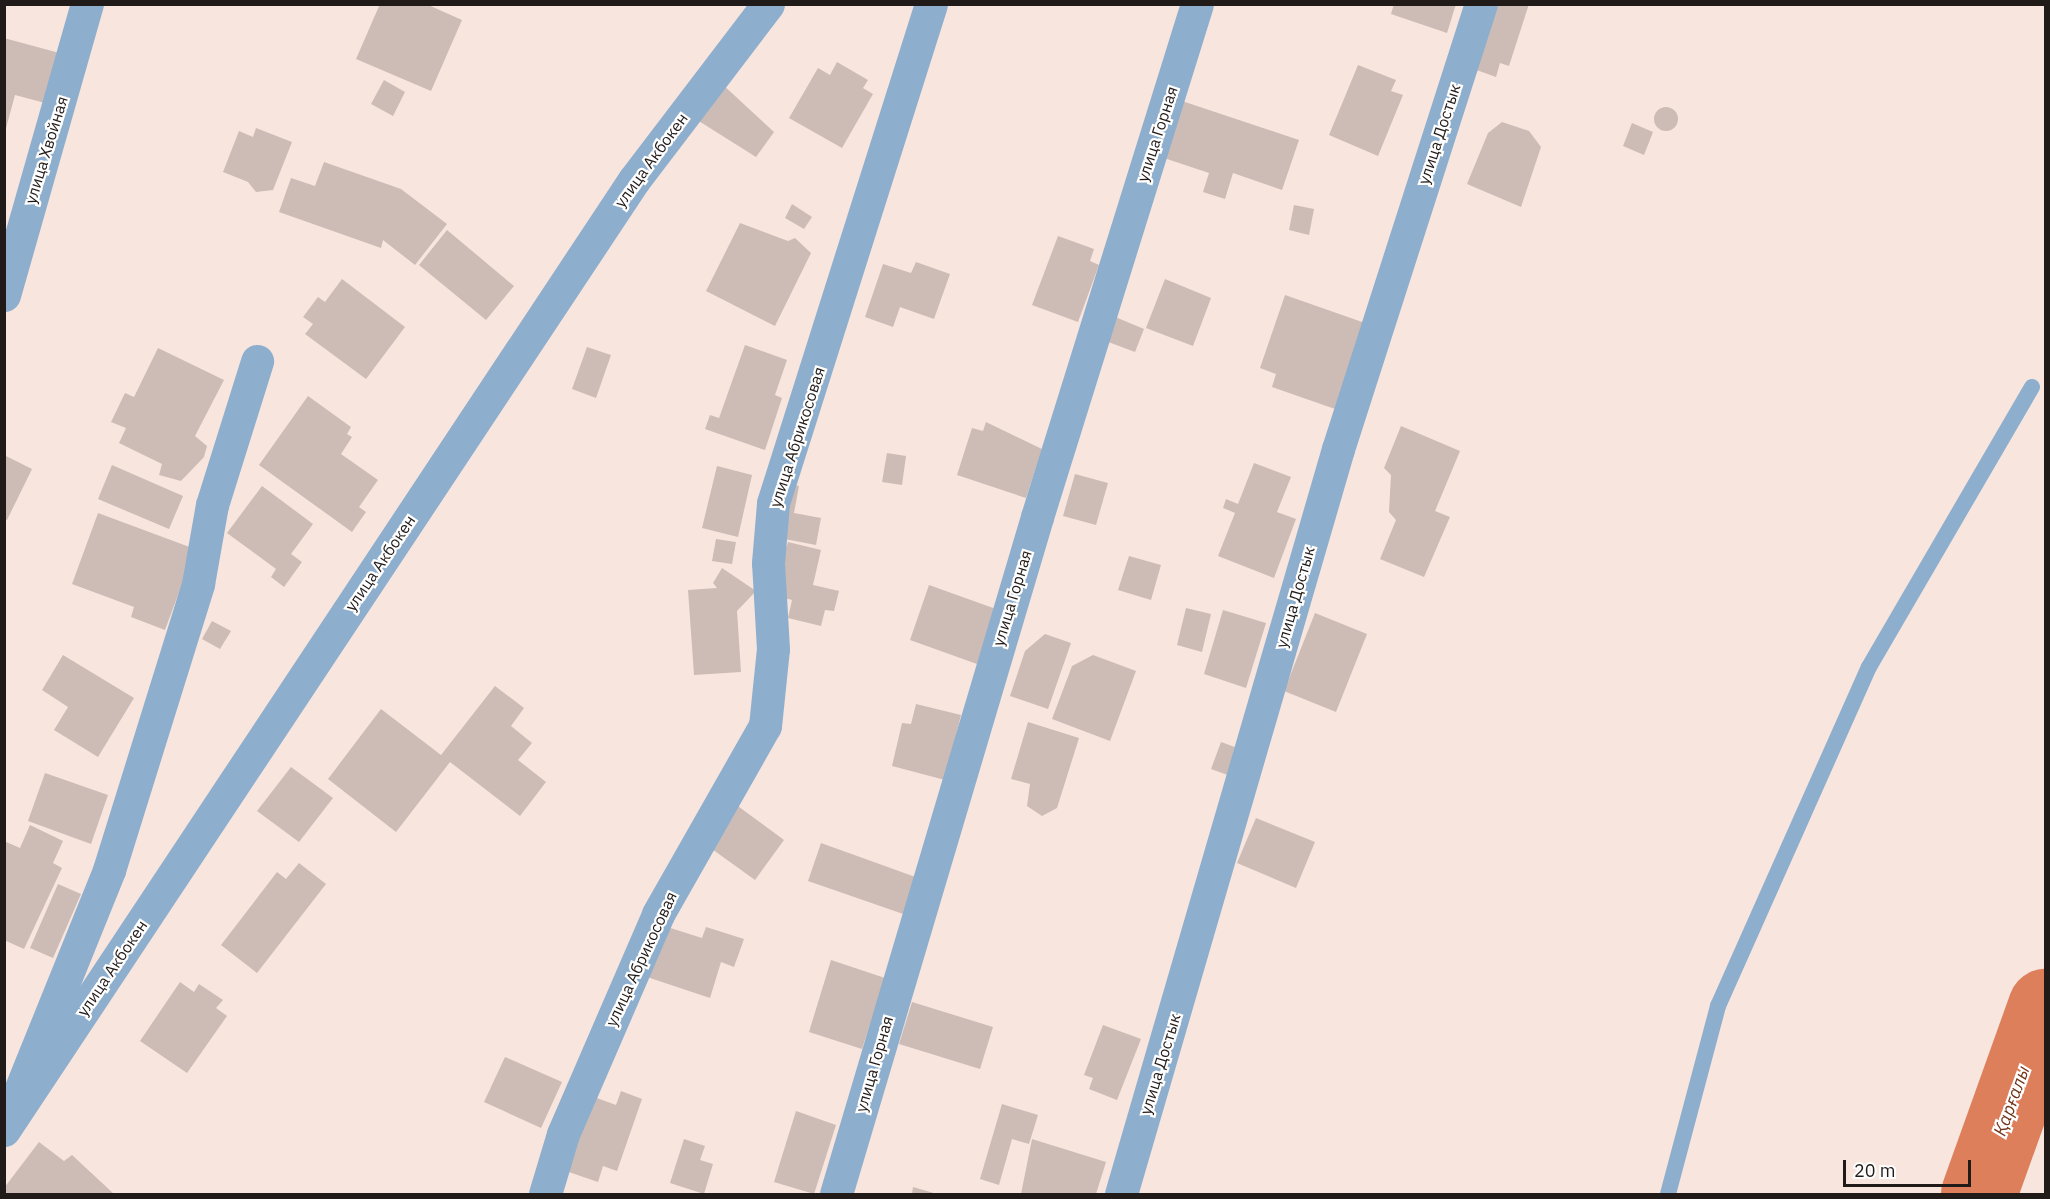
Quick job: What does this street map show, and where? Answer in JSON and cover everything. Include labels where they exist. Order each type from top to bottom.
[{"type":"street","name":"улица Хвойная","points":[[4,295],[87,4]]},
{"type":"street","name":"улица Абрикосовая","points":[[545,1194],[563,1134],[658,914],[765,726],[773,649],[768,563],[773,503],[932,4]]},
{"type":"street","name":"улица Горная","points":[[836,1194],[1030,540],[1197,4]]},
{"type":"street","name":"улица Достык","points":[[1121,1194],[1338,449],[1481,4]]},
{"type":"street","name":"улица Акбокен","points":[[5,1130],[634,180],[766,5]]},
{"type":"street","points":[[5,1130],[109,870],[198,584],[212,505],[257,361]]},
{"type":"lane","points":[[1668,1194],[1718,1006],[1869,667],[2032,387]]},
{"type":"building","points":[[380,4],[426,4],[462,20],[431,91],[356,59]]},
{"type":"building","points":[[1394,4],[1456,4],[1447,33],[1391,14]]},
{"type":"building","points":[[1492,4],[1529,4],[1509,66],[1500,63],[1496,77],[1471,68]]},
{"type":"building","points":[[4,38],[63,54],[49,104],[15,95],[5,132]]},
{"type":"building","points":[[837,62],[868,80],[863,88],[873,94],[842,148],[789,118],[818,68],[830,75]]},
{"type":"building","points":[[1358,65],[1396,80],[1391,91],[1403,95],[1378,156],[1329,135]]},
{"type":"building","points":[[384,80],[405,92],[393,116],[371,104]]},
{"type":"building","points":[[721,83],[774,132],[756,157],[694,118]]},
{"type":"building","points":[[1176,99],[1299,140],[1282,190],[1233,173],[1225,199],[1203,192],[1209,173],[1158,156]]},
{"type":"building","points":[[1666,107],[1675,110],[1678,119],[1675,128],[1666,131],[1657,128],[1654,119],[1657,110]]},
{"type":"building","points":[[1502,122],[1529,131],[1541,147],[1521,207],[1467,184],[1488,133]]},
{"type":"building","points":[[1632,123],[1653,132],[1644,155],[1623,146]]},
{"type":"building","points":[[256,128],[292,142],[273,190],[256,192],[248,182],[223,172],[239,131],[253,137]]},
{"type":"building","points":[[324,162],[401,189],[447,224],[415,265],[383,240],[381,248],[279,212],[291,178],[315,186]]},
{"type":"building","points":[[792,204],[812,217],[804,229],[785,218]]},
{"type":"building","points":[[1294,205],[1314,209],[1309,235],[1289,230]]},
{"type":"building","points":[[740,223],[788,241],[795,238],[811,253],[775,326],[706,291]]},
{"type":"building","points":[[447,230],[514,286],[486,320],[419,265]]},
{"type":"building","points":[[1058,236],[1094,249],[1090,261],[1099,265],[1078,322],[1032,305]]},
{"type":"building","points":[[916,262],[950,274],[934,319],[900,307],[893,327],[865,317],[883,264],[911,273]]},
{"type":"building","points":[[342,279],[405,327],[366,379],[305,334],[313,324],[303,317],[318,297],[325,302]]},
{"type":"building","points":[[1165,279],[1211,298],[1193,346],[1146,328]]},
{"type":"building","points":[[1285,295],[1365,323],[1335,409],[1272,387],[1276,374],[1260,368]]},
{"type":"building","points":[[1113,316],[1144,329],[1135,352],[1103,340]]},
{"type":"building","points":[[745,345],[787,360],[775,395],[782,398],[765,450],[705,429],[710,415],[719,418]]},
{"type":"building","points":[[587,347],[611,355],[596,398],[572,389]]},
{"type":"building","points":[[158,348],[224,380],[195,436],[207,446],[204,457],[181,481],[159,475],[162,464],[119,443],[126,428],[111,422],[125,393],[134,397]]},
{"type":"building","points":[[308,396],[351,427],[347,434],[352,437],[341,454],[378,480],[359,507],[366,512],[352,532],[259,465]]},
{"type":"building","points":[[986,422],[1042,449],[1026,498],[957,475],[972,428],[983,431]]},
{"type":"building","points":[[1401,426],[1460,451],[1435,511],[1450,517],[1424,577],[1380,559],[1396,520],[1389,512],[1391,475],[1384,468]]},
{"type":"building","points":[[887,453],[906,456],[902,485],[882,482]]},
{"type":"building","points":[[4,455],[32,469],[7,520],[4,519]]},
{"type":"building","points":[[1254,463],[1291,477],[1277,512],[1296,519],[1274,578],[1218,556],[1235,513],[1223,508],[1226,499],[1238,504]]},
{"type":"building","points":[[112,465],[183,496],[169,529],[98,499]]},
{"type":"building","points":[[717,466],[752,475],[738,537],[702,528]]},
{"type":"building","points":[[1075,474],[1108,483],[1096,525],[1063,516]]},
{"type":"building","points":[[784,483],[799,486],[794,513],[821,518],[816,545],[774,537]]},
{"type":"building","points":[[262,486],[313,524],[291,554],[302,562],[284,587],[271,577],[276,569],[227,533]]},
{"type":"building","points":[[98,513],[195,549],[165,630],[131,617],[134,607],[72,584]]},
{"type":"building","points":[[716,539],[736,542],[732,564],[712,561]]},
{"type":"building","points":[[788,542],[821,550],[813,585],[839,591],[834,611],[825,610],[821,626],[788,618],[792,600],[771,594]]},
{"type":"building","points":[[1129,556],[1161,565],[1151,600],[1118,590]]},
{"type":"building","points":[[722,568],[756,591],[737,611],[741,672],[694,675],[688,590],[717,588],[713,583]]},
{"type":"building","points":[[929,585],[996,609],[977,664],[910,640]]},
{"type":"building","points":[[1186,608],[1211,614],[1202,652],[1177,645]]},
{"type":"building","points":[[1223,610],[1266,623],[1246,688],[1204,674]]},
{"type":"building","points":[[1315,613],[1367,634],[1336,712],[1284,691]]},
{"type":"building","points":[[212,621],[231,631],[220,649],[202,639]]},
{"type":"building","points":[[1045,634],[1071,643],[1048,709],[1010,696],[1025,651]]},
{"type":"building","points":[[63,655],[134,698],[98,757],[54,730],[68,707],[42,690]]},
{"type":"building","points":[[1093,655],[1136,671],[1110,741],[1052,719],[1072,666]]},
{"type":"building","points":[[495,686],[524,708],[511,726],[532,743],[518,760],[546,782],[520,816],[450,762],[396,832],[328,779],[381,709],[441,755]]},
{"type":"building","points":[[916,704],[961,715],[945,780],[892,766],[902,723],[911,724]]},
{"type":"building","points":[[1028,722],[1079,738],[1057,808],[1042,816],[1027,806],[1030,784],[1011,779]]},
{"type":"building","points":[[1221,742],[1243,750],[1233,777],[1211,769]]},
{"type":"building","points":[[291,767],[333,798],[299,842],[257,811]]},
{"type":"building","points":[[45,773],[108,795],[91,844],[28,821]]},
{"type":"building","points":[[735,804],[784,840],[755,880],[705,844]]},
{"type":"building","points":[[1256,818],[1315,842],[1296,888],[1237,863]]},
{"type":"building","points":[[30,825],[63,841],[53,863],[62,868],[24,949],[4,940],[4,841],[20,848]]},
{"type":"building","points":[[821,843],[921,879],[909,916],[808,881]]},
{"type":"building","points":[[299,863],[326,884],[257,973],[221,945],[277,872],[286,879]]},
{"type":"building","points":[[58,884],[81,894],[53,958],[30,948]]},
{"type":"building","points":[[661,925],[702,938],[706,927],[744,939],[734,967],[721,962],[710,998],[644,976]]},
{"type":"building","points":[[831,960],[885,978],[862,1049],[809,1032]]},
{"type":"building","points":[[180,982],[194,992],[199,984],[223,1000],[216,1008],[227,1016],[187,1073],[140,1041]]},
{"type":"building","points":[[912,1002],[993,1027],[980,1069],[899,1044]]},
{"type":"building","points":[[1103,1025],[1141,1039],[1117,1100],[1089,1089],[1093,1078],[1084,1075]]},
{"type":"building","points":[[505,1057],[562,1082],[541,1128],[484,1102]]},
{"type":"building","points":[[621,1091],[642,1099],[617,1171],[603,1166],[598,1182],[560,1169],[594,1097],[616,1105]]},
{"type":"building","points":[[1002,1104],[1038,1115],[1029,1144],[1012,1139],[999,1185],[980,1179]]},
{"type":"building","points":[[796,1111],[836,1125],[814,1194],[774,1182]]},
{"type":"building","points":[[684,1139],[705,1146],[700,1160],[713,1164],[704,1194],[670,1183]]},
{"type":"building","points":[[1032,1139],[1106,1162],[1096,1194],[1021,1194]]},
{"type":"building","points":[[39,1142],[64,1161],[72,1155],[114,1194],[7,1194],[4,1188]]},
{"type":"building","points":[[913,1187],[937,1194],[912,1194]]},
{"type":"waterway","name":"Қарғалы","points":[[1979,1194],[2046,1007]]}]
